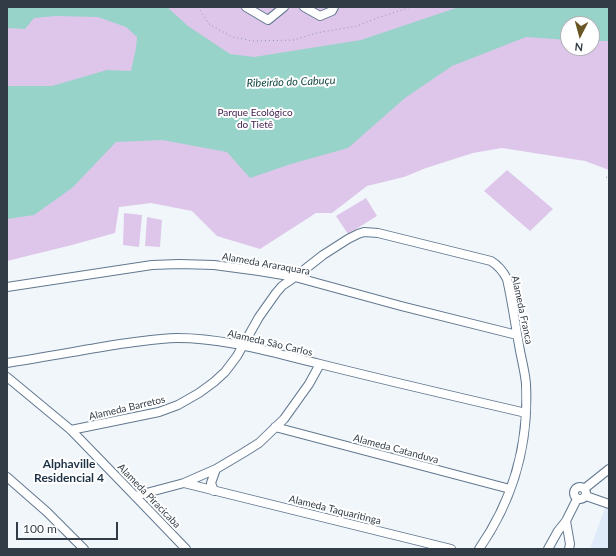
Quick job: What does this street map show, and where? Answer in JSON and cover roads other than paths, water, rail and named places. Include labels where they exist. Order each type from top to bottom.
[{"type":"street","points":[[246,7],[268,20],[284,7]]},
{"type":"street","points":[[304,7],[320,16],[332,11],[334,7]]},
{"type":"street","name":"Alameda Franca","points":[[295,277],[323,255],[348,239],[364,232],[378,233],[491,261],[498,265],[503,271],[507,279],[526,383],[526,413],[517,469],[497,521],[479,549]]},
{"type":"street","name":"Alameda Araraquara","points":[[7,287],[139,266],[179,264],[214,265],[295,277],[401,306],[517,335]]},
{"type":"street","name":"Alameda Barretos","points":[[71,430],[159,412],[178,405],[198,393],[225,372],[237,356],[259,317],[276,293],[282,286],[295,277]]},
{"type":"street","name":"Alameda São Carlos","points":[[7,363],[157,339],[200,339],[242,345],[526,413]]},
{"type":"street","points":[[135,496],[184,483],[216,469],[259,443],[284,419],[296,404],[320,364]]},
{"type":"street","name":"Alameda Piracicaba","points":[[7,377],[71,430],[186,549]]},
{"type":"street","name":"Alameda Catanduva","points":[[276,427],[510,489]]},
{"type":"street","points":[[214,491],[211,483],[216,469]]},
{"type":"street","points":[[585,492],[609,469]]},
{"type":"street","points":[[7,477],[47,512],[84,549]]},
{"type":"street","name":"Alameda Taquaritinga","points":[[184,483],[451,549]]},
{"type":"street","points":[[548,549],[558,531],[566,521],[577,499],[574,496],[574,491],[577,488],[580,487],[585,492],[609,504]]},
{"type":"street","points":[[566,521],[570,544],[569,549]]},
{"type":"water","name":"Ribeirão do Cabuçu","points":[[7,7],[167,7],[188,26],[230,54],[254,57],[361,40],[459,7],[609,7],[609,41],[600,41],[600,16],[560,16],[560,39],[526,37],[452,66],[405,98],[348,148],[291,164],[250,178],[227,152],[162,140],[116,142],[72,188],[34,215],[7,219],[7,87],[52,86],[107,70],[131,71],[137,37],[126,27],[98,17],[56,16],[34,18],[25,29],[7,28]]},
{"type":"district","name":"Alphaville Residencial 4","points":[[69,471]]},
{"type":"park label","name":"Parque Ecológico do Tietê","points":[[255,118]]}]
